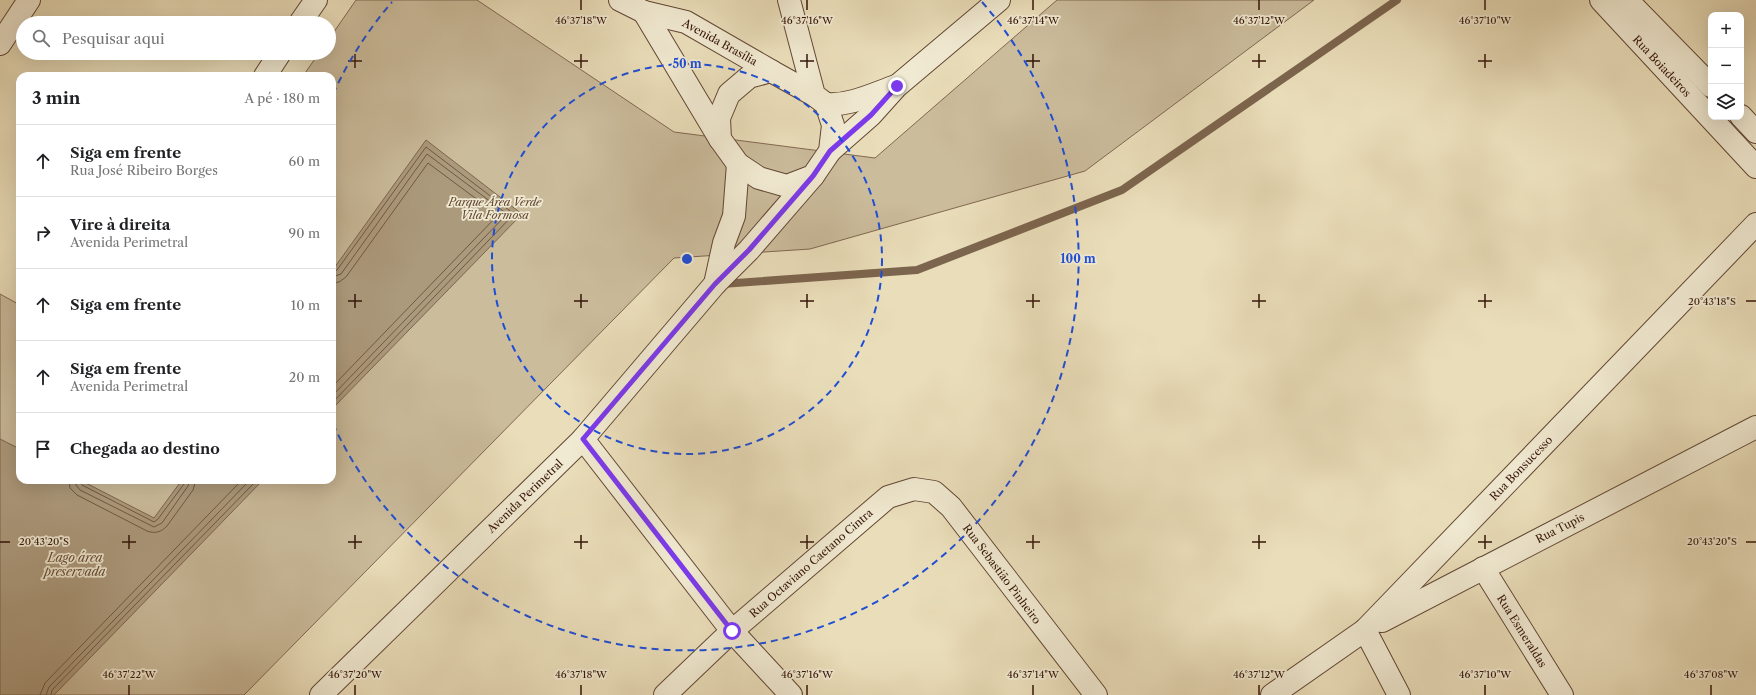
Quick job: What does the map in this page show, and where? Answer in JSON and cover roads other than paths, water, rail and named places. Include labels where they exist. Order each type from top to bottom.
[{"type":"street","points":[[18,16],[29,0]]},
{"type":"street","points":[[305,16],[316,0]]},
{"type":"street","name":"Avenida Brasília","points":[[620,0],[644,12],[686,22],[771,71]]},
{"type":"street","points":[[789,0],[820,99],[833,125],[830,151]]},
{"type":"street","points":[[644,12],[720,139],[738,164],[759,178],[787,186],[813,176],[830,151],[871,115],[897,86],[999,0]]},
{"type":"street","name":"Rua Boiadeiros","points":[[1601,0],[1756,167]]},
{"type":"street","name":"Rua Boiadeiros","points":[[1627,0],[1709,84]]},
{"type":"street","points":[[0,44],[16,20]]},
{"type":"street","points":[[268,72],[275,60]]},
{"type":"street","points":[[720,139],[719,118],[729,94],[749,77],[771,71],[820,99],[840,105],[897,86]]},
{"type":"street","points":[[1744,119],[1756,132]]},
{"type":"street","name":"Avenida Perimetral","points":[[715,284],[724,243],[734,216],[738,164]]},
{"type":"street","name":"Avenida Perimetral","points":[[321,695],[583,439],[715,284],[749,250],[813,176]]},
{"type":"street","name":"Rua Bonsucesso","points":[[1272,695],[1365,630],[1756,224]]},
{"type":"street","name":"Rua Tupis","points":[[1365,630],[1756,427]]},
{"type":"street","points":[[583,439],[732,631],[791,695]]},
{"type":"street","name":"Rua Sebastião Pinheiro","points":[[888,498],[914,489],[934,492],[951,507],[1096,695]]},
{"type":"street","name":"Rua Octaviano Caetano Cintra","points":[[665,695],[732,631],[888,498]]},
{"type":"street","name":"Rua Esmeraldas","points":[[1483,568],[1562,695]]},
{"type":"street","points":[[1365,630],[1399,695]]},
{"type":"water","points":[[426,140],[522,214],[336,405],[336,265]]},
{"type":"water","name":"Lago área preservada","points":[[0,439],[16,447],[16,484],[88,484],[154,518],[179,484],[259,484],[54,695],[0,695]]},
{"type":"waterway","points":[[722,284],[917,270],[1122,190],[1397,0]]},
{"type":"park label","name":"Parque Área Verde Vila Formosa","points":[[495,208]]}]
